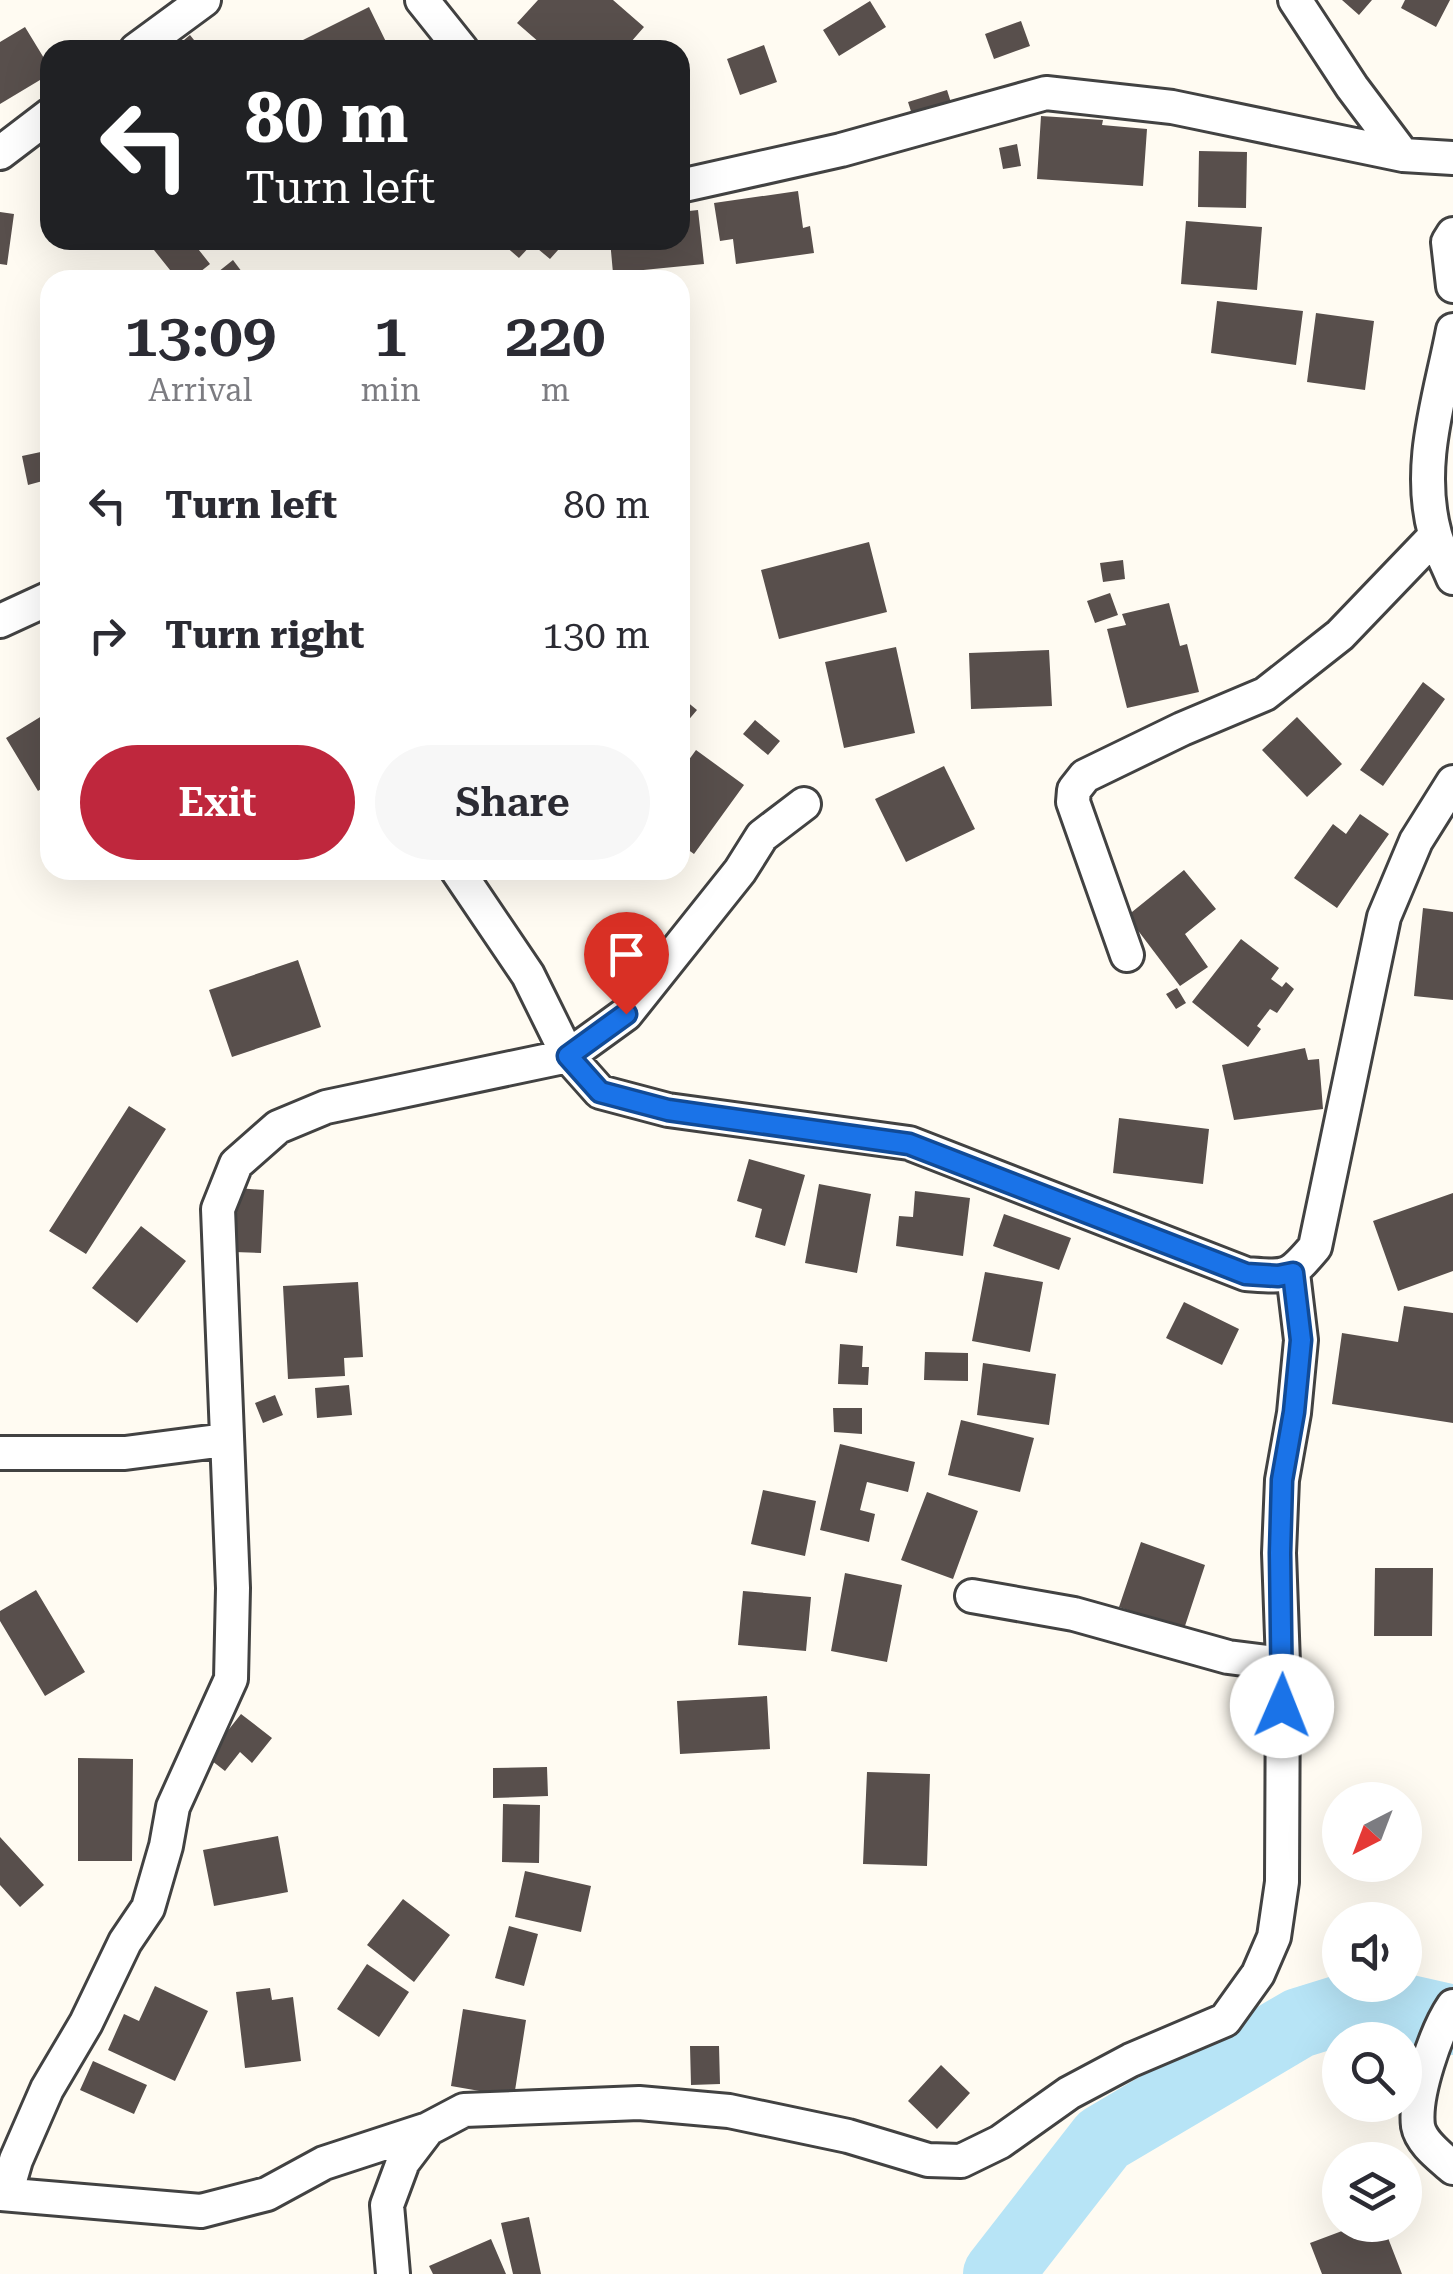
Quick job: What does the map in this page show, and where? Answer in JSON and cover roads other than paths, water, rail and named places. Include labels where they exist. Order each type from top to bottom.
[{"type":"street","points":[[150,40],[204,0]]},
{"type":"street","points":[[422,0],[454,40]]},
{"type":"street","points":[[1295,0],[1352,88],[1403,155]]},
{"type":"street","points":[[690,184],[842,150],[1046,93],[1172,107],[1403,155],[1453,158]]},
{"type":"street","points":[[0,153],[40,123]]},
{"type":"street","points":[[1451,240],[1453,286]]},
{"type":"street","points":[[1453,330],[1429,433],[1427,492],[1435,536],[1453,578]]},
{"type":"street","points":[[1127,955],[1078,816],[1074,790],[1085,776],[1182,728],[1265,694],[1340,636],[1435,536]]},
{"type":"street","points":[[0,620],[40,602]]},
{"type":"street","points":[[463,880],[528,976],[568,1056],[600,1092],[668,1110],[909,1144],[1246,1274],[1278,1276],[1293,1273],[1316,1247],[1384,917],[1416,841],[1453,782]]},
{"type":"street","points":[[804,804],[762,836],[728,886],[626,1014],[568,1056],[326,1107],[278,1127],[236,1164],[218,1209],[233,1588],[231,1679],[173,1807],[148,1908],[125,1942],[86,2023],[47,2089],[3,2194],[201,2211],[267,2194],[324,2163],[428,2129],[464,2110],[639,2103],[729,2111],[848,2136],[928,2160],[961,2161],[1000,2142],[1084,2085],[1225,2020],[1258,1974],[1274,1937],[1282,1882],[1282,1480],[1301,1340],[1293,1273]]},
{"type":"street","points":[[0,1453],[125,1453],[225,1440]]},
{"type":"street","points":[[972,1596],[1074,1614],[1228,1657],[1283,1664]]},
{"type":"street","points":[[1453,2006],[1445,2018],[1424,2082],[1418,2128],[1432,2150],[1453,2168]]},
{"type":"street","points":[[394,2274],[387,2205],[403,2162],[428,2129]]},
{"type":"waterway","points":[[998,2274],[1103,2139],[1299,2023],[1370,2001],[1453,2020]]}]
